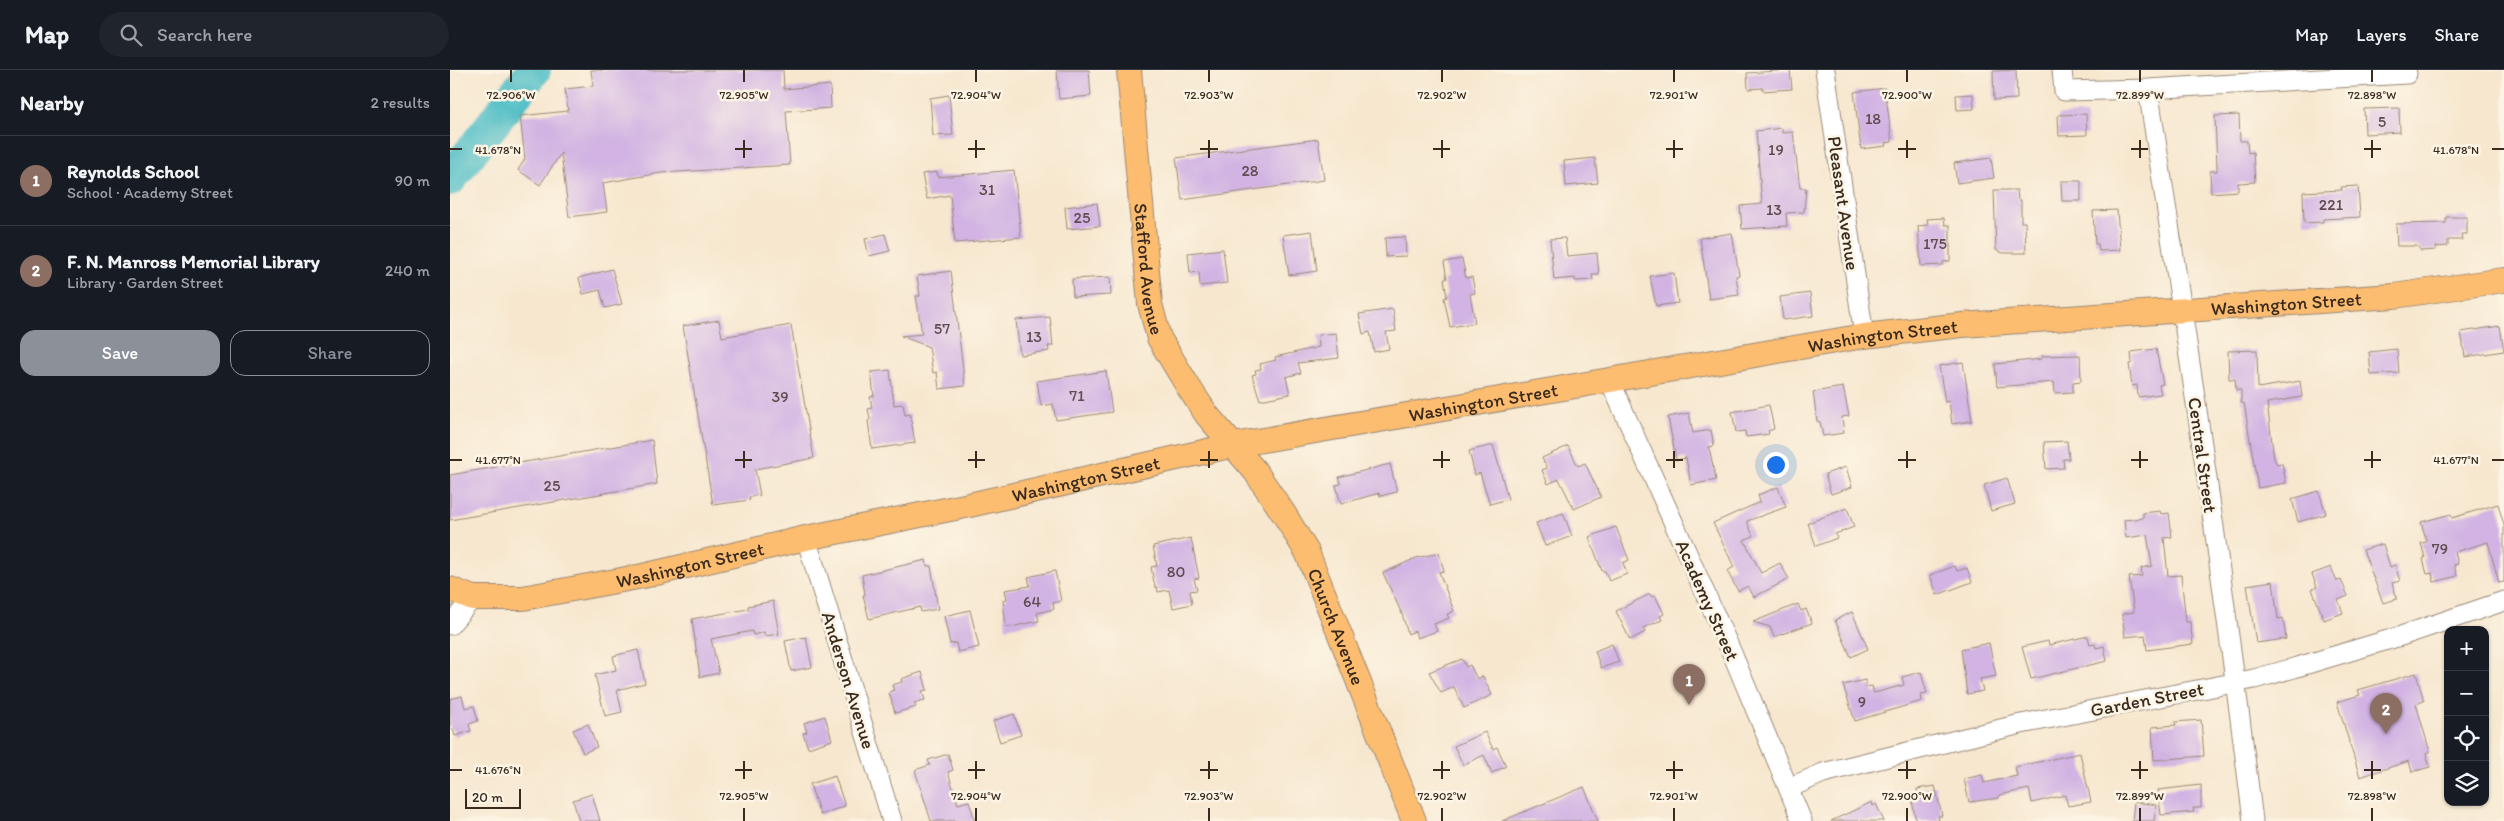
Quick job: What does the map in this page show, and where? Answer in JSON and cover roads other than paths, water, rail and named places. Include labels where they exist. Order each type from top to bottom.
[{"type":"main road","name":"Stafford Avenue","points":[[1129,70],[1150,304],[1159,338],[1207,415],[1234,445]]},
{"type":"main road","name":"Washington Street","points":[[473,598],[532,596],[643,576],[806,538],[965,506],[1234,445],[1864,336],[1962,324],[2394,296],[2504,280]]},
{"type":"main road","name":"Church Avenue","points":[[1234,445],[1284,514],[1307,552],[1414,821]]},
{"type":"main road","points":[[450,589],[473,598]]},
{"type":"street","name":"Pleasant Avenue","points":[[1825,70],[1864,336]]},
{"type":"street","points":[[2062,70],[2064,91],[2148,89],[2407,72]]},
{"type":"street","name":"Central Street","points":[[2148,89],[2236,681],[2253,821]]},
{"type":"street","name":"Academy Street","points":[[1610,381],[1732,653],[1802,821]]},
{"type":"street","name":"Anderson Avenue","points":[[806,538],[892,821]]},
{"type":"street","points":[[450,625],[473,598]]},
{"type":"street","name":"Garden Street","points":[[1789,788],[1823,773],[2021,724],[2294,668],[2401,636],[2504,601]]},
{"type":"waterway","points":[[450,179],[534,70]]},
{"type":"place","name":"Reynolds School","points":[[1689,705]]},
{"type":"place","name":"F. N. Manross Memorial Library","points":[[2386,734]]}]
